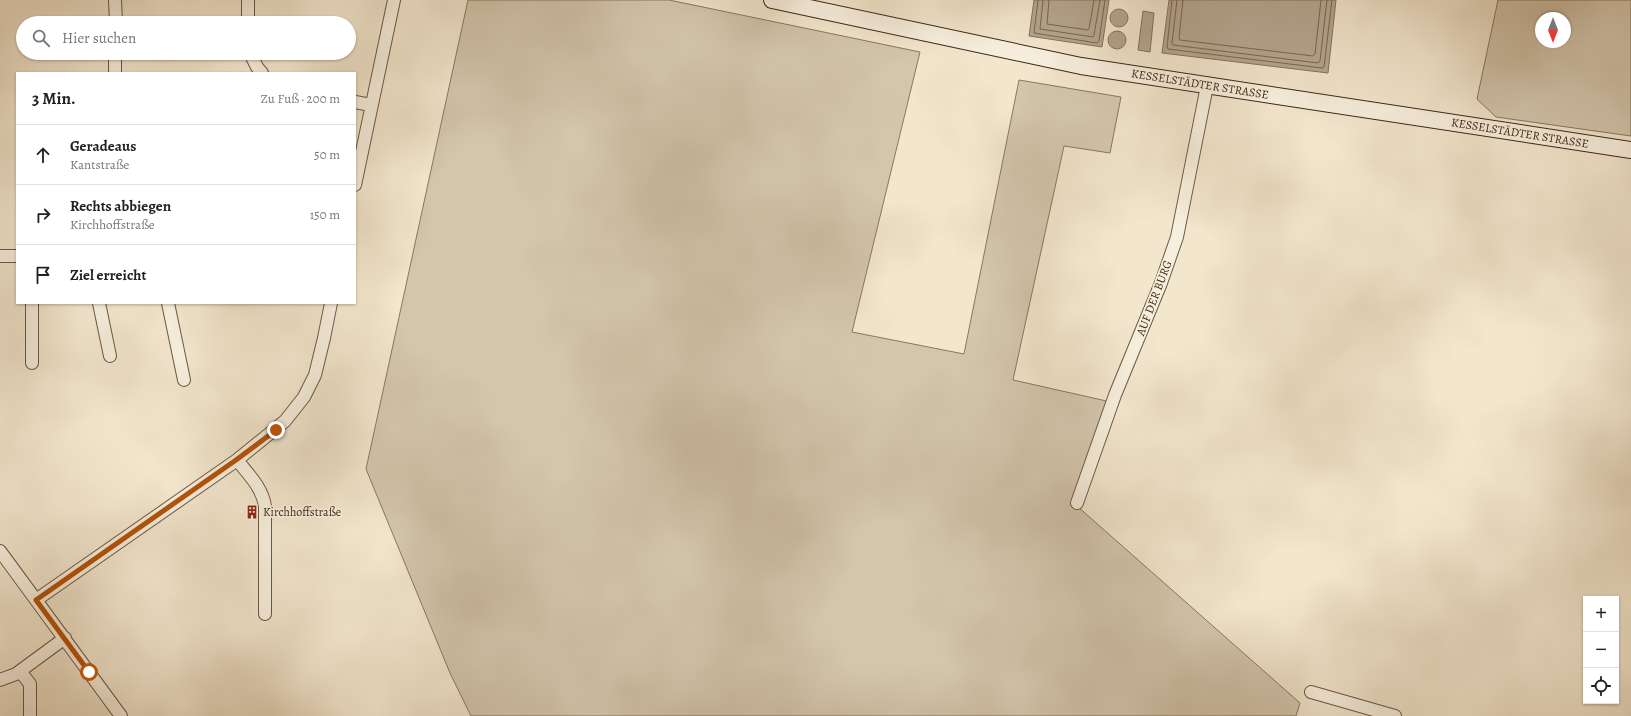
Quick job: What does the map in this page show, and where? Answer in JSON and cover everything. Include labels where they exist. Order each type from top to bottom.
[{"type":"main road","name":"KESSELSTÄDTER STRASSE","points":[[772,0],[1080,66],[1631,150]]},
{"type":"street","points":[[115,0],[116,16]]},
{"type":"street","points":[[248,0],[248,16]]},
{"type":"street","points":[[356,180],[394,0]]},
{"type":"street","points":[[115,60],[115,72]]},
{"type":"street","points":[[253,60],[257,71]]},
{"type":"street","name":"AUF DER BURG","points":[[1077,503],[1114,395],[1161,283],[1176,237],[1207,86]]},
{"type":"street","points":[[356,102],[371,105]]},
{"type":"street","points":[[0,256],[16,256]]},
{"type":"street","points":[[32,304],[32,363]]},
{"type":"street","points":[[99,304],[110,356]]},
{"type":"street","points":[[168,304],[184,380]]},
{"type":"street","points":[[36,600],[236,460],[285,422],[304,397],[315,375],[331,304]]},
{"type":"street","points":[[236,460],[262,493],[265,506],[265,614]]},
{"type":"street","points":[[0,551],[121,716]]},
{"type":"street","points":[[0,680],[20,671],[65,638]]},
{"type":"street","points":[[20,671],[30,684],[30,716]]},
{"type":"street","points":[[1311,692],[1395,716]]},
{"type":"shaded area","points":[[468,0],[669,0],[920,52],[852,332],[964,354],[1019,80],[1121,97],[1110,153],[1064,146],[1013,380],[1111,402],[1077,506],[1300,703],[1296,716],[471,716],[450,673],[366,469]]},
{"type":"shaded area","points":[[1498,0],[1631,0],[1631,136],[1496,117],[1477,99]]},
{"type":"water","points":[[1034,0],[1109,0],[1102,47],[1029,36]]},
{"type":"water","points":[[1169,0],[1336,0],[1328,73],[1162,53]]},
{"type":"water","points":[[1119,9],[1125,12],[1128,18],[1125,24],[1119,27],[1113,24],[1110,18],[1113,12]]},
{"type":"water","points":[[1143,11],[1154,13],[1150,52],[1138,50]]},
{"type":"water","points":[[1117,31],[1123,34],[1126,40],[1123,46],[1117,49],[1111,46],[1108,40],[1111,34]]},
{"type":"place","name":"Kirchhoffstraße","points":[[252,512]]},
{"type":"route","points":[[89,672],[36,600],[236,460],[276,430]]}]
